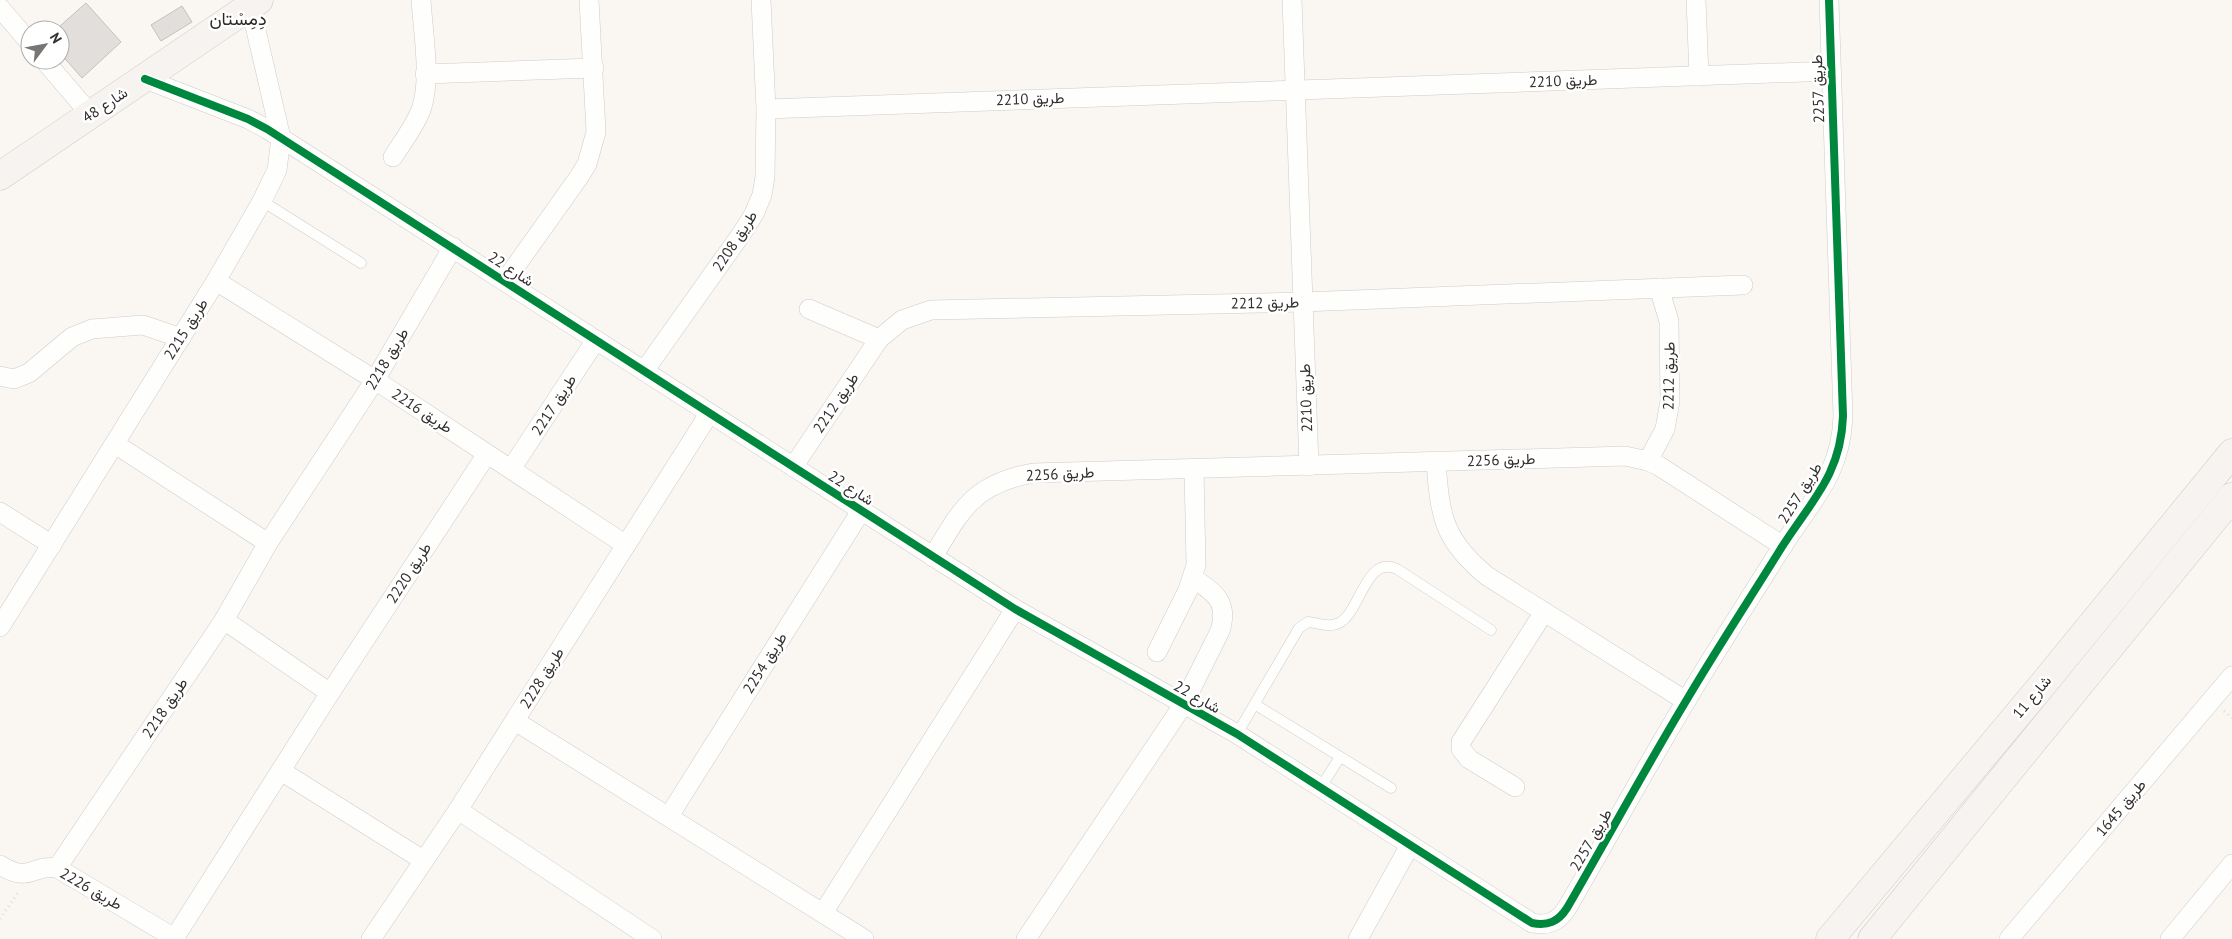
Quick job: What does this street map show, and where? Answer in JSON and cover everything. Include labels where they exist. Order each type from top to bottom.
[{"type":"street","points":[[393,157],[422,108],[426,74],[421,0]]},
{"type":"street","points":[[505,281],[587,164],[596,132],[589,0]]},
{"type":"street","name":"طريق 2208","points":[[644,371],[754,214],[762,195],[765,177],[766,108],[761,0]]},
{"type":"street","points":[[1292,0],[1294,89]]},
{"type":"street","points":[[1696,0],[1699,76]]},
{"type":"street","name":"طريق 2257","points":[[1541,925],[1552,923],[1561,917],[1567,908],[1686,701],[1782,546],[1832,471],[1839,453],[1842,435],[1829,0]]},
{"type":"street","name":"شارع 48","points":[[0,176],[145,79],[253,2]]},
{"type":"street","name":"طريق 2215","points":[[0,627],[216,281],[262,201],[277,170],[281,138],[253,2]]},
{"type":"street","points":[[2,15],[20,33]]},
{"type":"street","points":[[426,74],[594,68]]},
{"type":"street","points":[[53,70],[91,115]]},
{"type":"street","name":"طريق 2210","points":[[766,108],[1831,71]]},
{"type":"street","name":"شارع 22","points":[[145,79],[248,119],[281,138],[1015,609],[1182,705],[1237,734],[1532,923],[1541,925]]},
{"type":"street","name":"طريق 2210","points":[[1294,89],[1309,466]]},
{"type":"street","name":"طريق 2218","points":[[57,868],[224,620],[268,543],[375,380],[453,247]]},
{"type":"street","name":"طريق 2216","points":[[216,281],[375,380],[626,545]]},
{"type":"street","name":"طريق 2212","points":[[793,467],[879,339],[902,320],[931,310],[1302,302],[1743,285]]},
{"type":"street","name":"طريق 2212","points":[[1648,461],[1665,429],[1670,401],[1669,321],[1659,288]]},
{"type":"street","points":[[810,309],[879,339]]},
{"type":"street","points":[[0,376],[14,379],[29,373],[72,337],[92,329],[143,325],[181,338]]},
{"type":"street","name":"طريق 2217","points":[[511,469],[596,340]]},
{"type":"street","name":"طريق 2228","points":[[371,939],[458,810],[709,414]]},
{"type":"street","points":[[115,444],[268,543]]},
{"type":"street","name":"شارع 11","points":[[1830,939],[2039,689],[2232,453]]},
{"type":"street","name":"طريق 2220","points":[[176,938],[330,693],[488,454]]},
{"type":"street","name":"طريق 2256","points":[[933,557],[956,518],[971,500],[989,486],[1010,477],[1033,473],[1625,456],[1648,461],[1782,546]]},
{"type":"street","points":[[1436,462],[1439,499],[1444,522],[1454,543],[1468,561],[1487,576],[1686,701]]},
{"type":"street","points":[[1157,652],[1193,578],[1197,551],[1194,469]]},
{"type":"street","name":"شارع 11","points":[[1872,939],[2232,496]]},
{"type":"street","name":"طريق 2254","points":[[669,816],[861,511]]},
{"type":"street","points":[[0,512],[52,545]]},
{"type":"street","points":[[1026,939],[1182,705],[1223,620],[1223,610],[1219,600],[1212,591],[1193,578]]},
{"type":"street","points":[[823,913],[1015,609]]},
{"type":"street","points":[[1516,788],[1469,759],[1461,749],[1461,742],[1544,612]]},
{"type":"street","points":[[224,620],[330,693]]},
{"type":"street","name":"طريق 1645","points":[[2009,939],[2232,676]]},
{"type":"street","points":[[515,721],[864,939]]},
{"type":"street","points":[[281,771],[424,860]]},
{"type":"street","points":[[458,810],[652,939]]},
{"type":"street","points":[[1358,939],[1410,845]]},
{"type":"street","points":[[2170,939],[2232,864]]},
{"type":"street","name":"طريق 2226","points":[[0,865],[13,873],[32,872],[50,867],[57,868],[176,938]]},
{"type":"lane","points":[[262,201],[361,263]]},
{"type":"lane","points":[[1237,734],[1299,628],[1308,622],[1331,625],[1344,620],[1373,574],[1381,567],[1392,566],[1491,630]]},
{"type":"lane","points":[[1256,704],[1391,788]]},
{"type":"lane","points":[[1321,787],[1340,757]]},
{"type":"path","points":[[0,919],[32,872]]},
{"type":"building","points":[[86,3],[121,42],[82,78],[70,64],[70,20],[67,20]]},
{"type":"building","points":[[182,6],[192,22],[161,41],[151,25]]},
{"type":"cycle path","points":[[145,79],[248,119],[267,129],[1015,609],[1237,734],[1532,923],[1543,924],[1556,920],[1567,908],[1697,682],[1780,550],[1822,488],[1837,456],[1843,416],[1829,0]]},
{"type":"district","name":"دِمِسْتان","points":[[238,19]]}]
